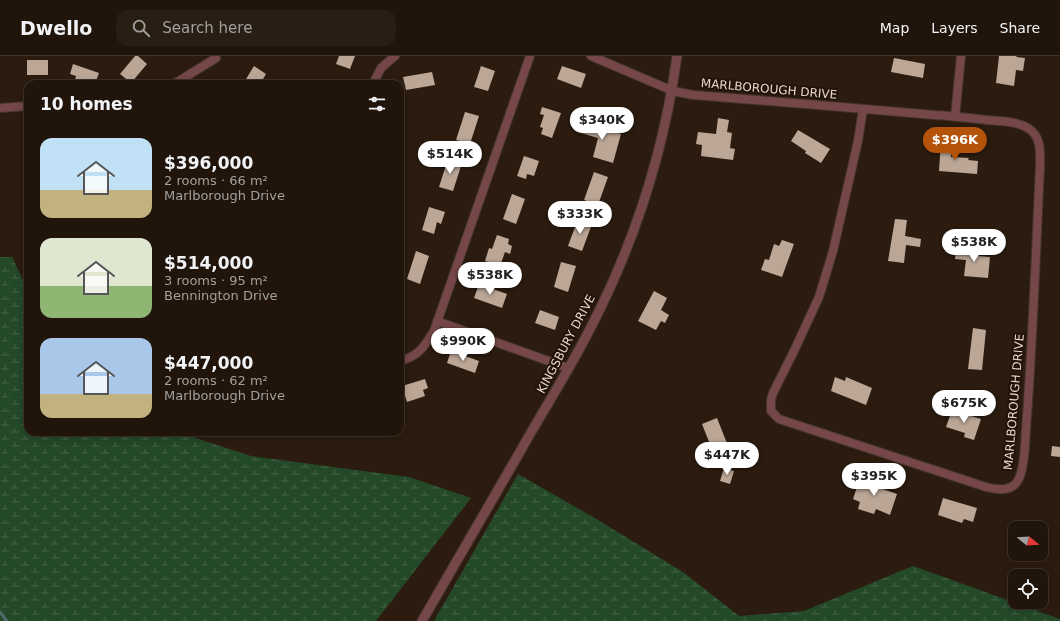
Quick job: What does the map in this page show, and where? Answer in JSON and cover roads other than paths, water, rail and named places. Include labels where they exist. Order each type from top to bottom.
[{"type":"street","points":[[375,80],[381,68],[395,56]]},
{"type":"street","points":[[404,359],[418,353],[424,348],[434,331],[530,56]]},
{"type":"street","name":"MARLBOROUGH DRIVE","points":[[591,56],[673,91],[693,95],[863,109],[1010,122],[1020,125],[1032,132],[1038,139],[1039,144],[1040,174],[1028,400],[1023,468],[1016,483],[1012,486],[1000,490],[986,488],[779,419],[771,411],[770,400],[819,297],[833,251],[856,148],[863,109]]},
{"type":"street","name":"KINGSBURY DRIVE","points":[[422,621],[591,327],[634,232],[649,187],[673,91],[678,56]]},
{"type":"street","points":[[956,117],[960,56]]},
{"type":"street","points":[[180,80],[216,58]]},
{"type":"street","points":[[0,108],[24,106]]},
{"type":"street","points":[[437,321],[568,368]]},
{"type":"waterway","points":[[0,612],[7,621]]}]
